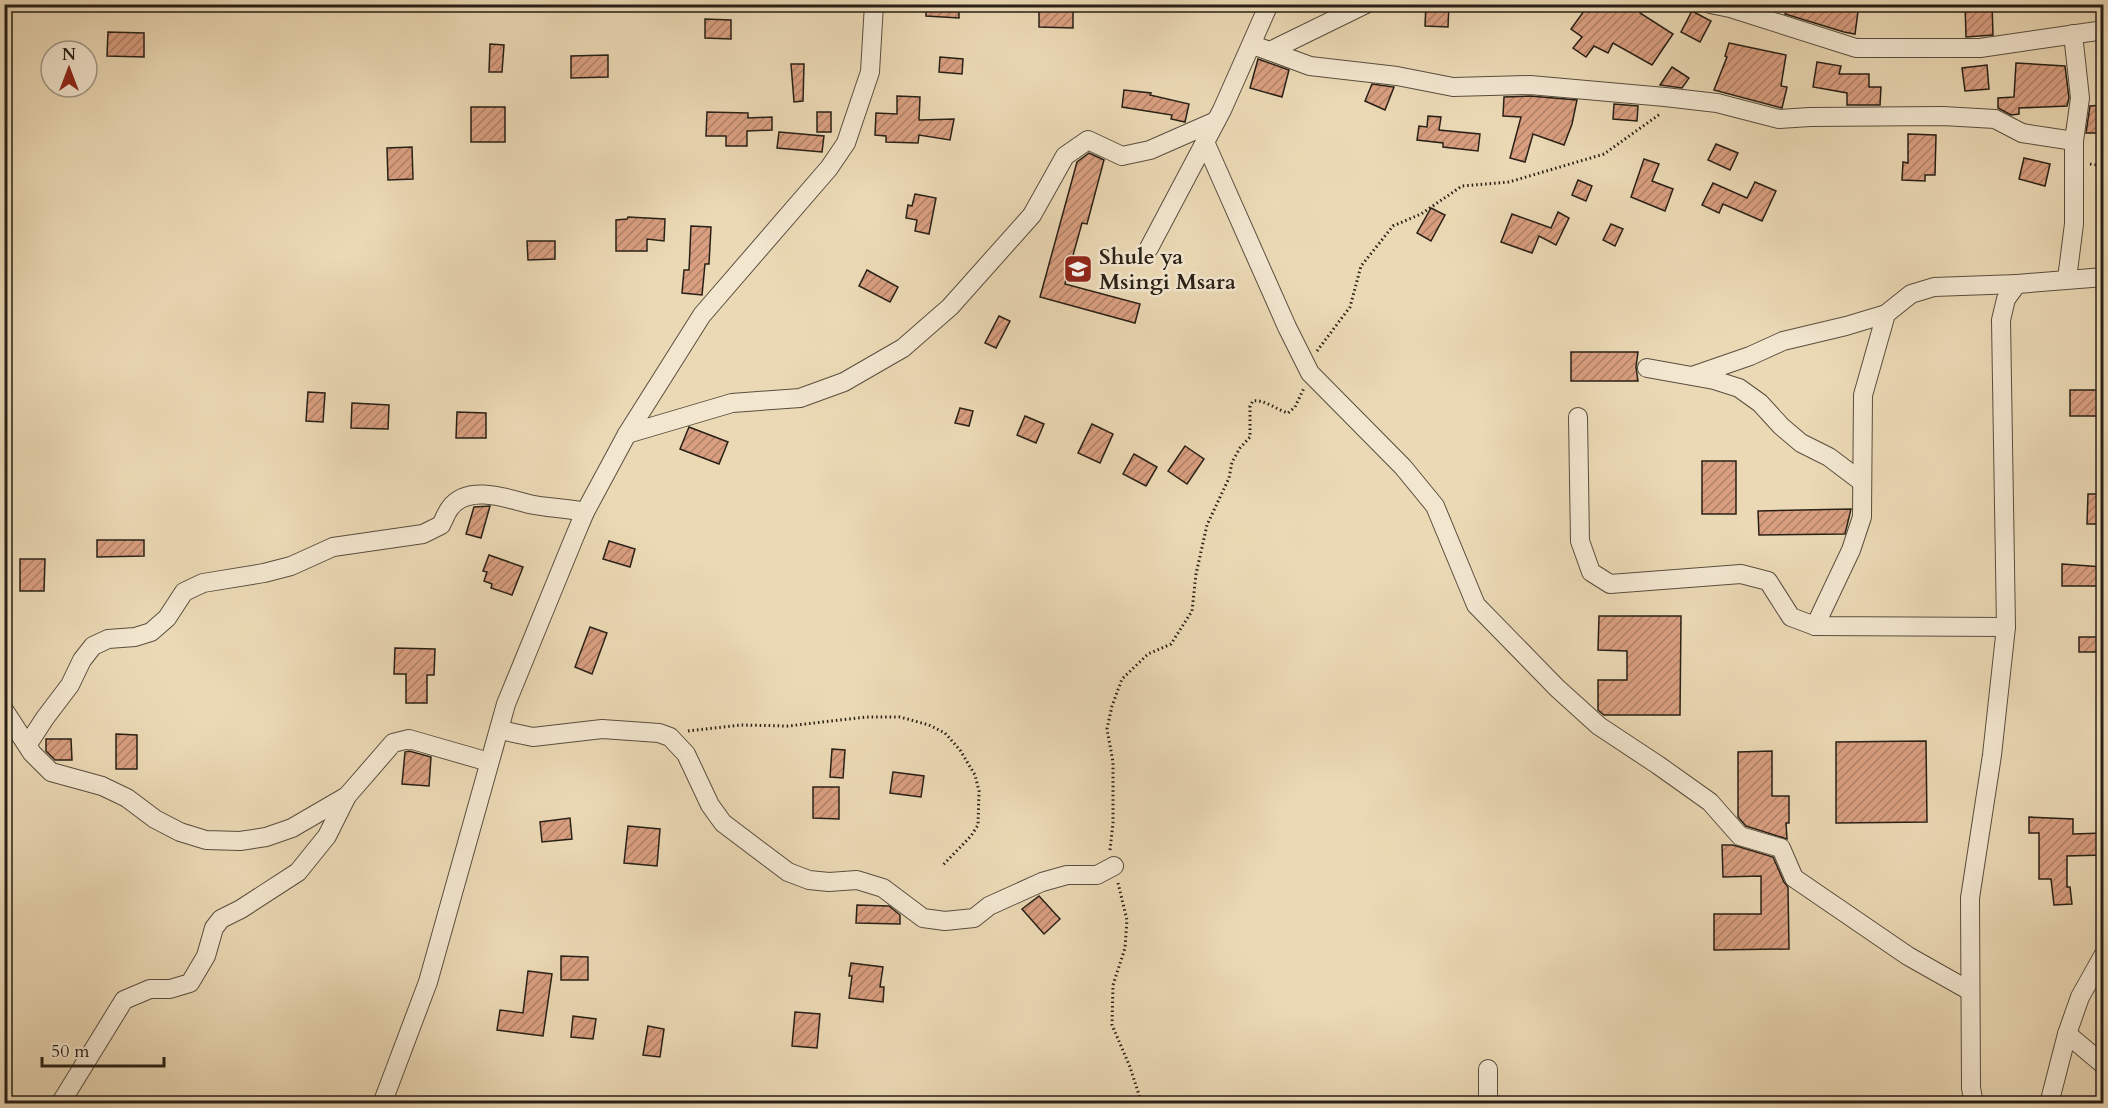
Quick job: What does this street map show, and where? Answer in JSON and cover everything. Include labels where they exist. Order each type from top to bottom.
[{"type":"street","points":[[382,1104],[428,981],[506,704],[585,512],[627,434],[702,315],[829,168],[846,143],[870,72],[874,4]]},
{"type":"street","points":[[1149,248],[1216,121],[1269,4]]},
{"type":"street","points":[[1270,51],[1366,4]]},
{"type":"street","points":[[1710,4],[1730,8],[1856,48],[1980,48],[2103,30]]},
{"type":"street","points":[[2067,279],[2073,224],[2073,141],[2080,98],[2073,34]]},
{"type":"street","points":[[1252,45],[1310,66],[1398,76],[1453,87],[1530,85],[1717,102],[1779,119],[1810,117],[1995,119],[2022,133],[2073,141]]},
{"type":"street","points":[[627,434],[732,403],[800,398],[843,382],[903,348],[951,307],[1032,215],[1065,156],[1076,147],[1088,140],[1122,156],[1150,150],[1216,121]]},
{"type":"street","points":[[1205,142],[1287,327],[1310,373],[1403,467],[1436,506],[1476,605],[1557,688],[1599,726],[1710,802],[1740,836],[1781,848],[1794,878],[1908,956],[1970,992]]},
{"type":"street","points":[[1693,376],[1750,356],[1783,341],[1886,314],[1911,294],[1934,287],[2017,284],[2103,277]]},
{"type":"street","points":[[1974,1104],[1971,1088],[1970,898],[1992,755],[2006,627],[2001,320],[2006,300],[2017,284]]},
{"type":"street","points":[[1815,626],[1851,550],[1862,517],[1863,395],[1875,346],[1886,314]]},
{"type":"street","points":[[1647,368],[1714,380],[1739,388],[1760,404],[1801,443],[1829,457],[1862,482]]},
{"type":"street","points":[[1578,417],[1580,541],[1592,572],[1610,584],[1741,574],[1768,581],[1791,617],[1815,626],[2006,627]]},
{"type":"street","points":[[28,744],[70,685],[82,660],[93,646],[108,639],[135,637],[151,632],[167,618],[184,592],[203,583],[273,571],[291,566],[333,547],[423,534],[441,525],[450,507],[462,498],[500,495],[531,504],[585,512]]},
{"type":"street","points":[[4,710],[33,753],[51,772],[102,786],[127,798],[155,819],[180,832],[206,840],[240,841],[266,837],[292,828],[347,796]]},
{"type":"street","points":[[500,730],[532,738],[602,729],[660,733],[670,738],[686,754],[710,805],[723,823],[788,872],[809,880],[829,882],[857,880],[883,888],[923,918],[945,921],[974,918],[989,906],[1042,882],[1067,875],[1096,875],[1114,866]]},
{"type":"street","points":[[60,1104],[124,1000],[150,989],[170,989],[190,983],[206,956],[214,928],[220,919],[241,909],[298,872],[327,836],[347,796],[393,743],[409,739],[489,762]]},
{"type":"street","points":[[2049,1104],[2067,1034],[2080,997],[2103,954]]},
{"type":"street","points":[[2067,1034],[2103,1065]]},
{"type":"street","points":[[1488,1069],[1488,1104]]},
{"type":"path","points":[[1142,1104],[1130,1067],[1112,1025],[1113,985],[1125,948],[1128,920],[1110,849],[1113,823],[1113,762],[1107,729],[1112,706],[1122,679],[1148,654],[1171,644],[1192,611],[1196,574],[1207,525],[1229,478],[1232,462],[1250,437],[1250,406],[1253,400],[1259,400],[1288,413],[1294,407],[1310,373],[1314,355],[1350,307],[1361,266],[1393,226],[1421,214],[1462,186],[1509,182],[1604,154],[1681,99]]},
{"type":"path","points":[[660,733],[707,730],[721,726],[788,726],[866,717],[900,717],[929,725],[945,734],[960,750],[975,775],[979,791],[978,825],[971,836],[942,866]]},
{"type":"building","points":[[926,4],[959,4],[959,18],[926,16]]},
{"type":"building","points":[[1039,4],[1073,4],[1073,28],[1039,27]]},
{"type":"building","points":[[1426,4],[1449,4],[1448,27],[1425,26]]},
{"type":"building","points":[[1589,4],[1644,4],[1640,13],[1673,34],[1652,65],[1613,43],[1608,53],[1594,46],[1586,57],[1573,48],[1582,37],[1571,29]]},
{"type":"building","points":[[1788,4],[1859,4],[1855,34],[1785,14]]},
{"type":"building","points":[[1965,4],[1992,4],[1993,35],[1966,37]]},
{"type":"building","points":[[1692,11],[1711,21],[1700,42],[1681,32]]},
{"type":"building","points":[[705,19],[731,20],[731,39],[705,38]]},
{"type":"building","points":[[108,32],[144,33],[144,57],[107,56]]},
{"type":"building","points":[[1729,43],[1786,55],[1781,86],[1787,87],[1782,108],[1714,90],[1727,57],[1725,56]]},
{"type":"building","points":[[490,44],[504,45],[502,72],[489,72]]},
{"type":"building","points":[[608,55],[608,77],[571,78],[571,56]]},
{"type":"building","points":[[940,57],[963,59],[962,74],[939,72]]},
{"type":"building","points":[[1258,59],[1289,70],[1282,97],[1250,88]]},
{"type":"building","points":[[1817,62],[1841,66],[1839,74],[1869,74],[1869,87],[1881,87],[1880,105],[1847,105],[1847,93],[1813,87]]},
{"type":"building","points":[[2016,63],[2065,66],[2069,98],[2067,106],[2019,108],[2019,114],[2011,115],[1998,108],[1998,98],[2014,97]]},
{"type":"building","points":[[791,64],[804,64],[803,101],[794,102]]},
{"type":"building","points":[[1987,65],[1989,89],[1965,91],[1962,68]]},
{"type":"building","points":[[1672,67],[1689,78],[1682,88],[1660,85]]},
{"type":"building","points":[[1372,84],[1394,87],[1385,110],[1365,101]]},
{"type":"building","points":[[1124,90],[1151,93],[1150,95],[1189,104],[1185,122],[1171,119],[1172,115],[1122,107]]},
{"type":"building","points":[[897,96],[920,97],[919,120],[954,119],[950,140],[919,135],[918,143],[886,142],[886,136],[875,135],[876,113],[897,114]]},
{"type":"building","points":[[1530,96],[1577,100],[1572,124],[1564,145],[1533,134],[1525,162],[1510,158],[1521,117],[1503,116],[1504,97]]},
{"type":"building","points":[[1614,104],[1638,106],[1637,121],[1613,119]]},
{"type":"building","points":[[2103,105],[2103,133],[2086,133],[2090,106]]},
{"type":"building","points":[[471,107],[505,107],[505,142],[471,142]]},
{"type":"building","points":[[707,112],[748,113],[748,118],[772,117],[772,130],[747,131],[747,146],[726,146],[726,136],[706,136]]},
{"type":"building","points":[[817,112],[831,112],[831,132],[817,132]]},
{"type":"building","points":[[1428,116],[1441,117],[1439,130],[1480,134],[1478,151],[1443,147],[1443,143],[1417,140],[1419,126],[1427,127]]},
{"type":"building","points":[[779,132],[824,136],[822,152],[777,148]]},
{"type":"building","points":[[1908,134],[1936,135],[1935,175],[1925,175],[1925,181],[1902,180],[1903,162],[1908,163]]},
{"type":"building","points":[[1716,144],[1738,153],[1730,170],[1708,160]]},
{"type":"building","points":[[412,147],[413,179],[388,180],[387,148]]},
{"type":"building","points":[[1089,153],[1104,160],[1087,224],[1082,223],[1065,284],[1140,304],[1135,323],[1040,297],[1077,162]]},
{"type":"building","points":[[2024,158],[2050,164],[2045,186],[2019,179]]},
{"type":"building","points":[[1644,159],[1659,164],[1652,181],[1673,189],[1665,211],[1631,197]]},
{"type":"building","points":[[1578,180],[1592,186],[1586,201],[1572,195]]},
{"type":"building","points":[[1755,182],[1776,191],[1762,221],[1723,204],[1719,213],[1702,205],[1713,183],[1747,198]]},
{"type":"building","points":[[915,194],[936,198],[929,234],[915,231],[917,220],[906,218],[908,205],[912,206]]},
{"type":"building","points":[[1431,208],[1445,215],[1431,241],[1417,233]]},
{"type":"building","points":[[1558,212],[1569,218],[1556,245],[1539,236],[1532,253],[1501,242],[1512,214],[1551,228]]},
{"type":"building","points":[[628,217],[665,219],[664,241],[647,239],[647,251],[616,251],[616,220]]},
{"type":"building","points":[[1611,224],[1623,229],[1615,246],[1603,240]]},
{"type":"building","points":[[691,226],[711,227],[709,264],[705,264],[702,295],[682,293],[684,270],[689,270]]},
{"type":"building","points":[[527,241],[555,241],[555,259],[528,260]]},
{"type":"building","points":[[867,270],[898,287],[890,302],[859,286]]},
{"type":"building","points":[[999,316],[1010,321],[996,348],[985,343]]},
{"type":"building","points":[[1571,352],[1638,352],[1636,367],[1638,381],[1571,381]]},
{"type":"building","points":[[2070,390],[2099,390],[2099,416],[2070,416]]},
{"type":"building","points":[[308,392],[325,393],[323,422],[306,421]]},
{"type":"building","points":[[352,403],[389,405],[388,429],[351,428]]},
{"type":"building","points":[[960,408],[973,411],[969,426],[955,423]]},
{"type":"building","points":[[457,412],[486,413],[486,438],[456,438]]},
{"type":"building","points":[[1025,416],[1044,424],[1036,443],[1017,435]]},
{"type":"building","points":[[1092,424],[1113,434],[1100,463],[1078,453]]},
{"type":"building","points":[[689,427],[728,442],[719,464],[680,449]]},
{"type":"building","points":[[1185,446],[1204,459],[1187,484],[1168,471]]},
{"type":"building","points":[[1134,454],[1157,467],[1146,486],[1123,474]]},
{"type":"building","points":[[1702,461],[1736,461],[1736,514],[1702,514]]},
{"type":"building","points":[[2088,494],[2103,494],[2103,524],[2087,524]]},
{"type":"building","points":[[490,506],[481,538],[466,534],[474,507]]},
{"type":"building","points":[[1851,509],[1845,534],[1759,535],[1758,511]]},
{"type":"building","points":[[97,540],[144,540],[144,556],[97,557]]},
{"type":"building","points":[[609,541],[635,549],[630,567],[603,559]]},
{"type":"building","points":[[489,555],[523,567],[512,595],[491,588],[492,584],[484,581],[487,572],[483,571]]},
{"type":"building","points":[[20,559],[45,559],[44,591],[20,591]]},
{"type":"building","points":[[2062,564],[2103,567],[2103,586],[2062,586]]},
{"type":"building","points":[[1599,616],[1681,616],[1680,715],[1604,715],[1598,710],[1598,680],[1627,680],[1627,651],[1598,650]]},
{"type":"building","points":[[590,627],[607,633],[592,674],[575,667]]},
{"type":"building","points":[[2079,637],[2103,637],[2103,652],[2079,652]]},
{"type":"building","points":[[395,648],[435,649],[434,675],[427,675],[427,703],[406,703],[406,674],[394,674]]},
{"type":"building","points":[[116,734],[137,735],[137,769],[116,769]]},
{"type":"building","points":[[46,739],[71,739],[72,760],[55,760],[46,751]]},
{"type":"building","points":[[1926,741],[1927,822],[1836,823],[1836,742]]},
{"type":"building","points":[[832,749],[845,750],[843,778],[830,777]]},
{"type":"building","points":[[1772,751],[1772,796],[1789,796],[1787,839],[1746,826],[1738,817],[1738,752]]},
{"type":"building","points":[[405,752],[431,757],[429,786],[402,784]]},
{"type":"building","points":[[893,772],[924,776],[921,797],[890,793]]},
{"type":"building","points":[[813,787],[839,787],[839,819],[813,818]]},
{"type":"building","points":[[2029,817],[2073,819],[2073,834],[2103,833],[2103,855],[2067,856],[2067,887],[2070,887],[2072,904],[2054,905],[2051,879],[2039,879],[2039,833],[2029,833]]},
{"type":"building","points":[[570,818],[572,839],[542,842],[540,822]]},
{"type":"building","points":[[628,826],[660,829],[657,866],[624,863]]},
{"type":"building","points":[[1722,845],[1733,845],[1773,857],[1788,887],[1789,949],[1714,950],[1714,914],[1761,914],[1761,876],[1723,877]]},
{"type":"building","points":[[1039,896],[1060,919],[1044,934],[1022,909]]},
{"type":"building","points":[[857,905],[889,906],[900,915],[900,924],[856,923]]},
{"type":"building","points":[[561,956],[588,957],[588,980],[561,980]]},
{"type":"building","points":[[851,963],[883,967],[880,987],[884,987],[883,1002],[849,998]]},
{"type":"building","points":[[528,971],[552,974],[543,1036],[497,1030],[500,1010],[523,1013]]},
{"type":"building","points":[[795,1012],[820,1014],[817,1048],[792,1046]]},
{"type":"building","points":[[573,1016],[596,1019],[593,1039],[571,1037]]},
{"type":"building","points":[[648,1026],[664,1029],[660,1057],[643,1055]]},
{"type":"place","name":"Shule ya Msingi Msara","points":[[1078,269]]}]
